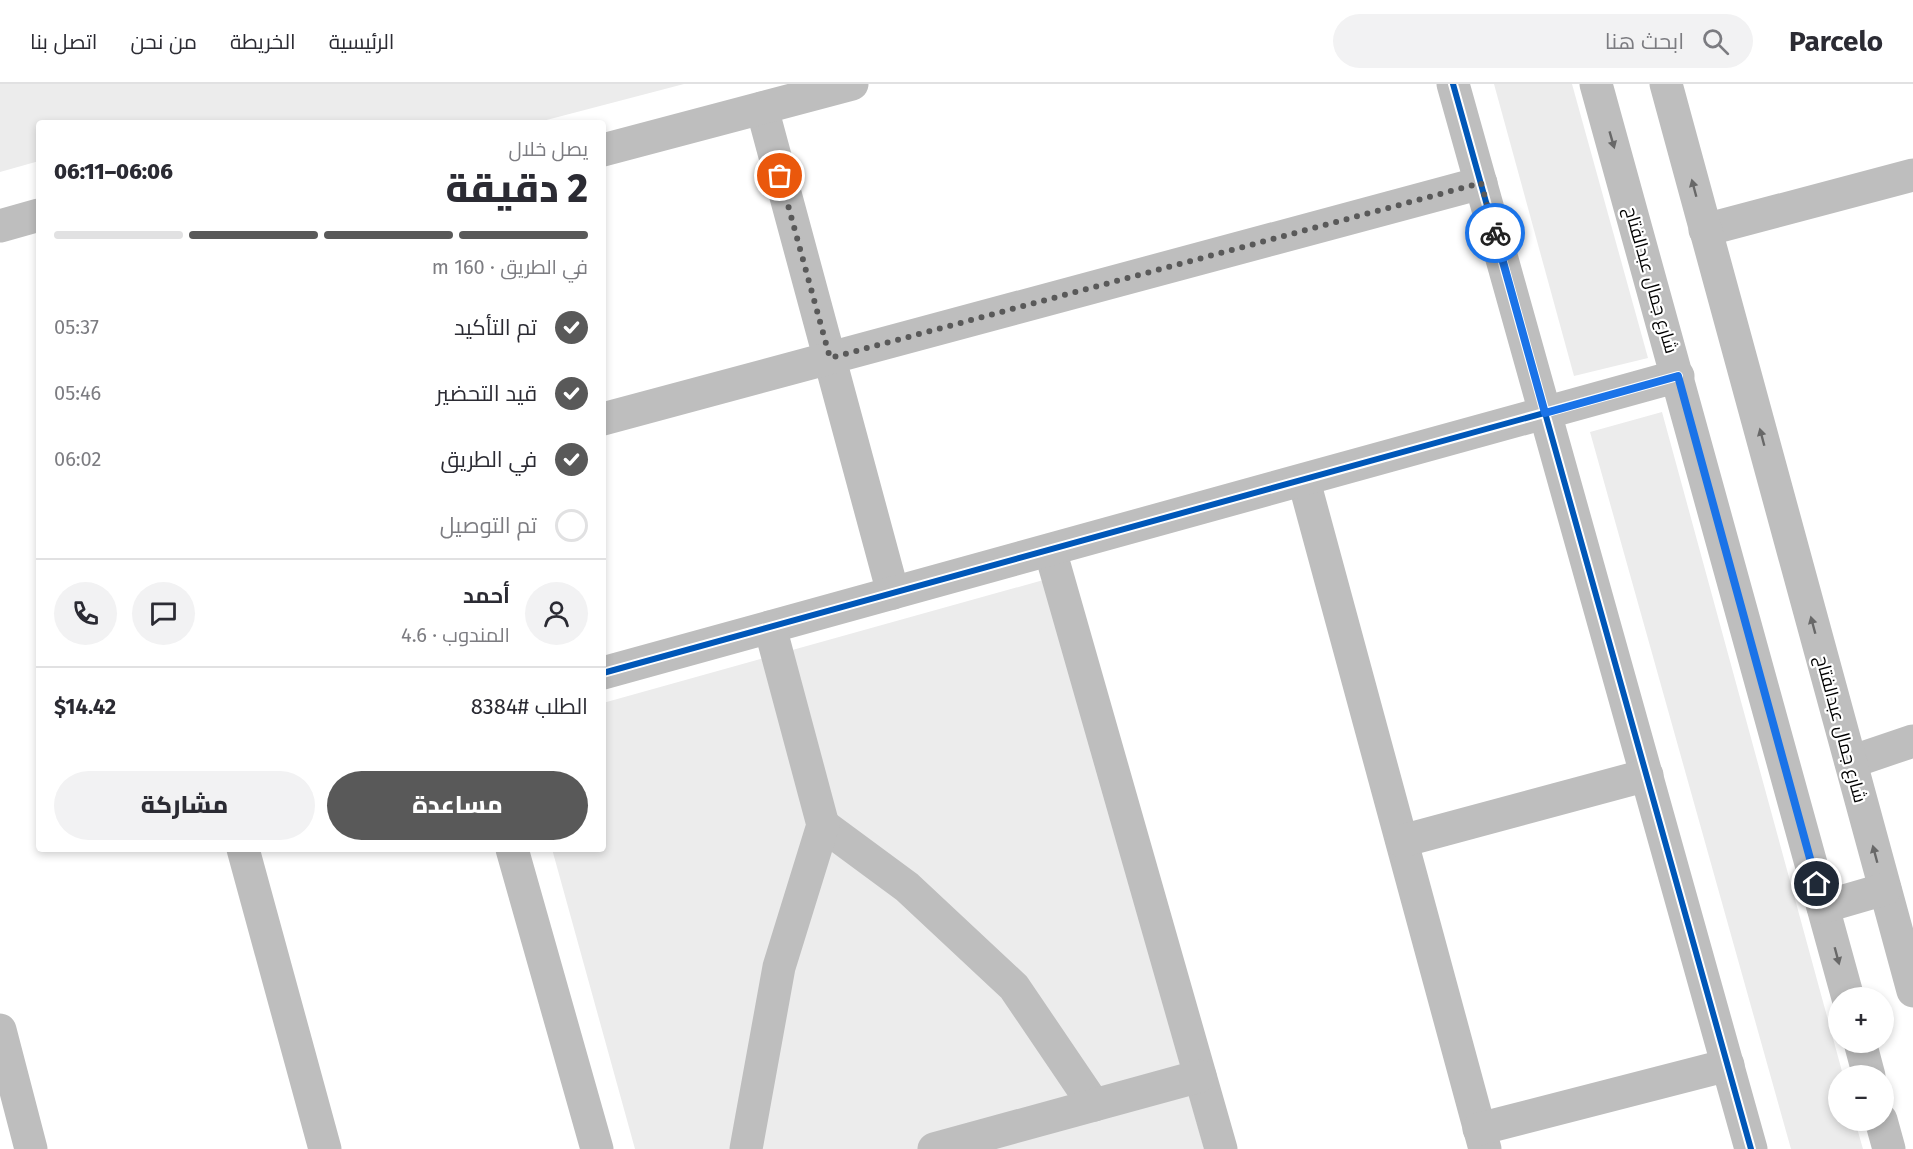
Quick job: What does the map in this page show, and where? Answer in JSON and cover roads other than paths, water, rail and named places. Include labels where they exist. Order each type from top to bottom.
[{"type":"street","points":[[606,149],[852,84]]},
{"type":"street","points":[[1453,84],[1751,1149]]},
{"type":"street","name":"شارع جمال عبدالفتاح","points":[[1596,84],[1845,987]]},
{"type":"street","name":"شارع جمال عبدالفتاح","points":[[1665,84],[1913,990]]},
{"type":"street","points":[[762,108],[893,593]]},
{"type":"street","points":[[1705,230],[1913,175]]},
{"type":"street","points":[[606,418],[1481,183]]},
{"type":"street","points":[[0,226],[36,216]]},
{"type":"street","points":[[606,672],[1678,376]]},
{"type":"street","points":[[1304,481],[1482,1139],[1728,1065]]},
{"type":"street","points":[[1050,550],[1221,1149]]},
{"type":"street","points":[[746,1149],[779,967],[823,825],[770,627]]},
{"type":"street","points":[[1851,762],[1913,741]]},
{"type":"street","points":[[1401,842],[1647,775]]},
{"type":"street","points":[[823,825],[907,887],[1014,987],[1094,1105]]},
{"type":"street","points":[[244,852],[325,1149]]},
{"type":"street","points":[[513,852],[597,1149]]},
{"type":"street","points":[[1823,907],[1885,889]]},
{"type":"street","points":[[0,1030],[31,1149]]},
{"type":"street","points":[[934,1149],[1200,1076]]},
{"type":"street","points":[[1884,1131],[1889,1149]]}]
